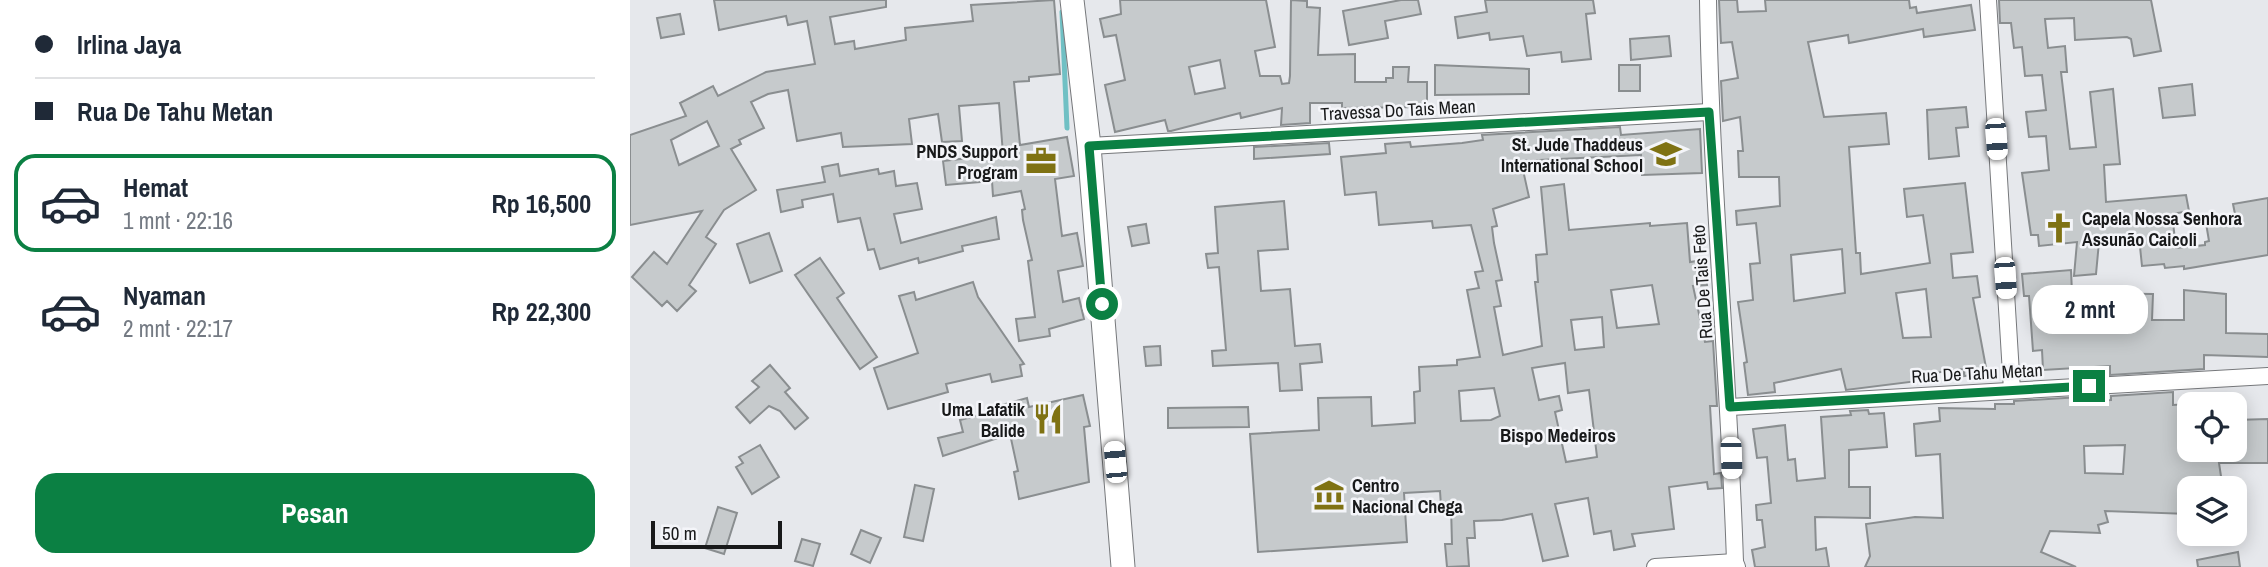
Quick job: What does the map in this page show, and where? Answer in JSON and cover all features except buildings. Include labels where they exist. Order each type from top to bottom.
[{"type":"main road","points":[[1072,0],[1089,146],[1123,567]]},
{"type":"street","name":"Rua De Tais Feto","points":[[1707,0],[1709,112],[1730,407],[1736,564]]},
{"type":"street","points":[[1988,0],[2012,390]]},
{"type":"street","name":"Travessa Do Tais Mean","points":[[1089,146],[1709,112]]},
{"type":"street","name":"Rua De Tahu Metan","points":[[1730,407],[2268,376]]},
{"type":"street","points":[[1655,567],[1736,564]]},
{"type":"waterway","points":[[1062,12],[1067,128]]},
{"type":"place","name":"St. Jude Thaddeus International School","points":[[1666,154]]},
{"type":"place","name":"PNDS Support Program","points":[[1041,161]]},
{"type":"place","name":"Capela Nossa Senhora Assunão Caicoli","points":[[2059,228]]},
{"type":"place","name":"Uma Lafatik Balide","points":[[1048,419]]},
{"type":"place","name":"Centro Nacional Chega","points":[[1329,495]]},
{"type":"district","name":"Bispo Medeiros","points":[[1558,435]]},
{"type":"route","points":[[1102,304],[1089,146],[1709,112],[1730,407],[2089,386]]}]
